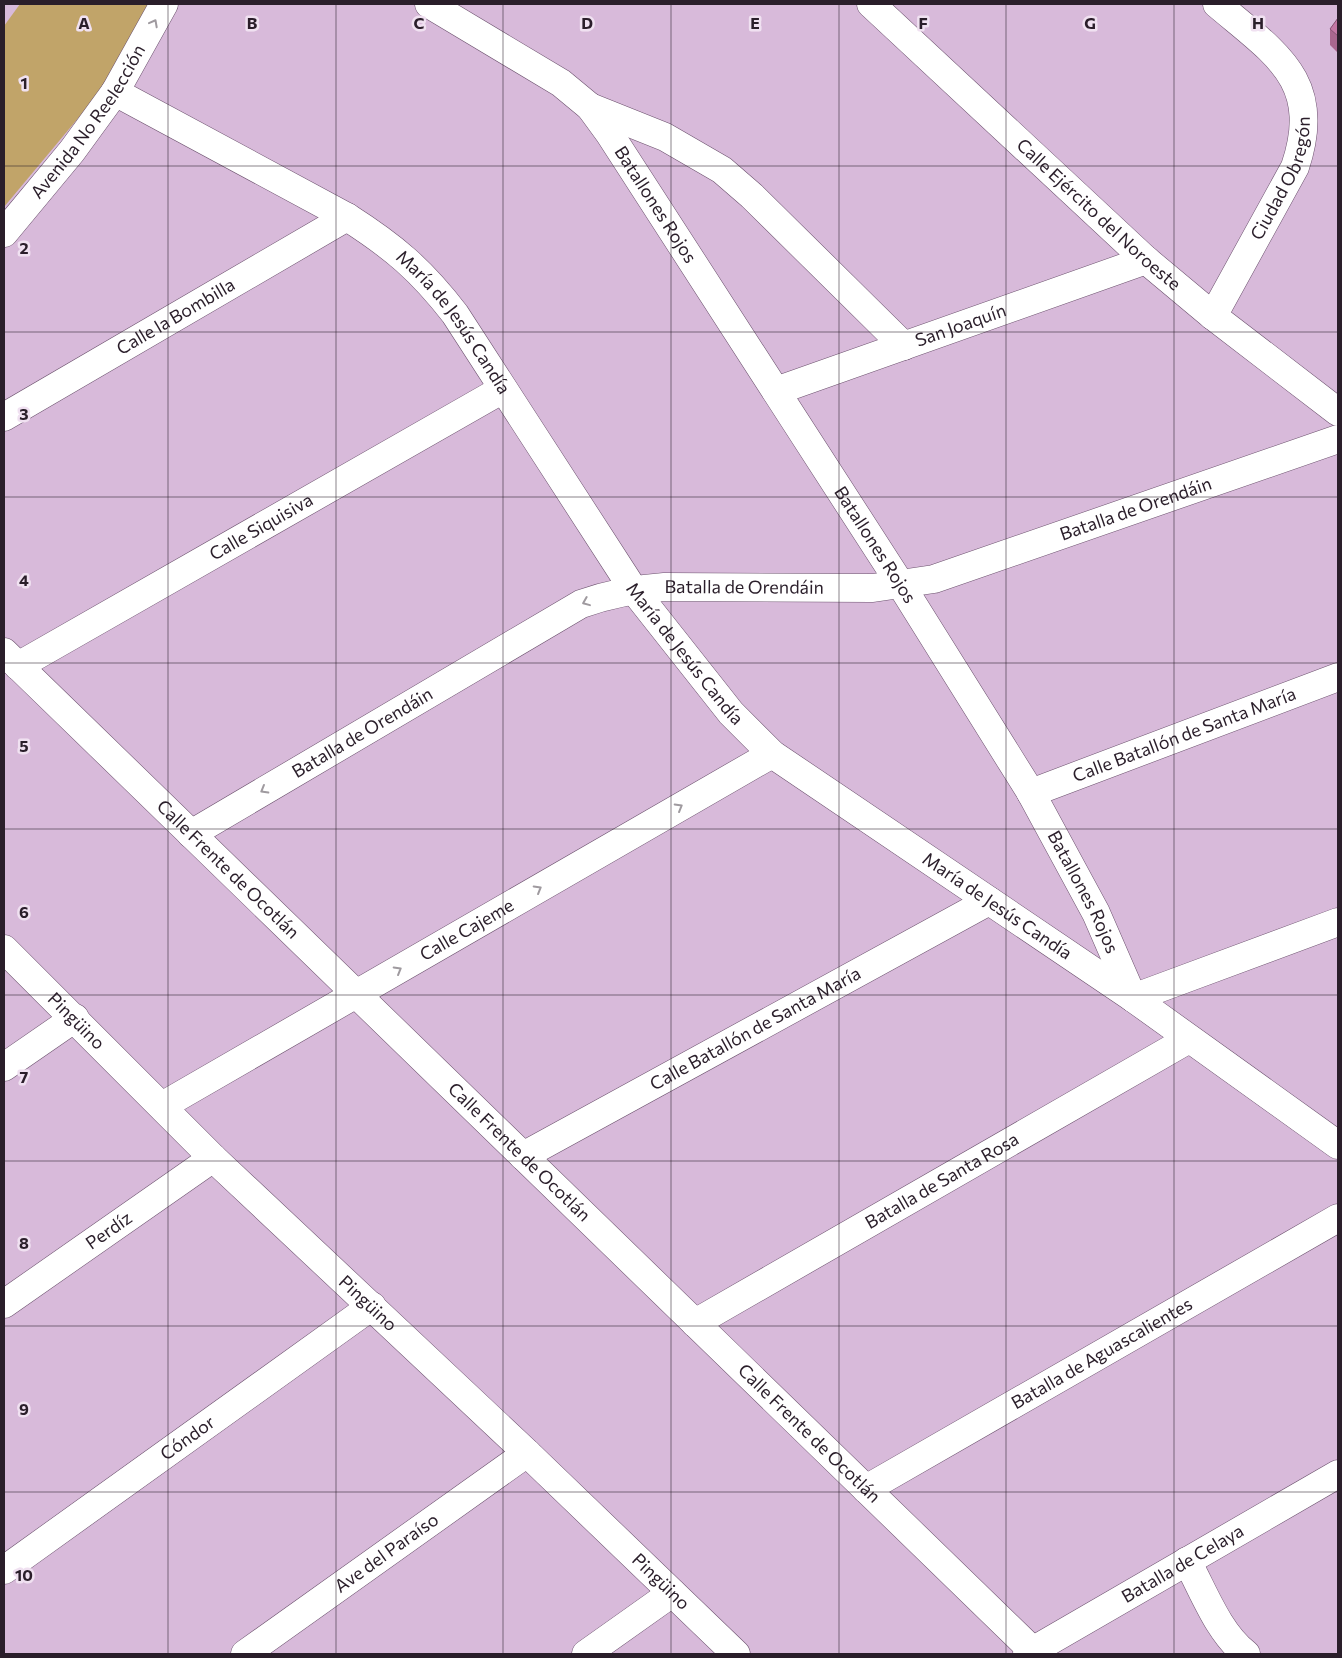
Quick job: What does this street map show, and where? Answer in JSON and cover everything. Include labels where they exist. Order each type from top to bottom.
[{"type":"street","name":"Avenida No Reelección","points":[[4,232],[72,151],[115,92],[164,4]]},
{"type":"street","name":"Batallones Rojos","points":[[430,4],[546,72],[590,107],[665,137],[694,152],[722,170],[752,196],[904,346]]},
{"type":"street","name":"Calle Ejército del Noroeste","points":[[871,4],[1146,260],[1213,316],[1338,412]]},
{"type":"street","name":"Ciudad Obregón","points":[[1213,316],[1295,167],[1303,144],[1305,122],[1303,103],[1293,76],[1279,57],[1217,4]]},
{"type":"street","name":"María de Jesús Candía","points":[[115,92],[347,217],[384,241],[413,264],[454,314],[632,589],[731,713],[772,754],[1132,998],[1338,1145]]},
{"type":"street","name":"Batallones Rojos","points":[[590,107],[901,585],[1031,793],[1096,913],[1132,998]]},
{"type":"street","name":"Calle la Bombilla","points":[[4,416],[347,217]]},
{"type":"street","name":"San Joaquín","points":[[776,391],[1146,260]]},
{"type":"street","name":"Calle Siquisiva","points":[[11,659],[504,389]]},
{"type":"street","name":"Batalla de Orendáin","points":[[190,834],[581,604],[606,595],[632,589],[673,587],[838,590],[901,585],[966,570],[1338,439]]},
{"type":"street","name":"Calle Frente de Ocotlán","points":[[11,659],[866,1489],[1030,1652]]},
{"type":"street","name":"Calle Batallón de Santa María","points":[[1031,793],[1338,677]]},
{"type":"street","name":"Calle Cajeme","points":[[162,1106],[772,754]]},
{"type":"street","name":"Calle Batallón de Santa María","points":[[523,1156],[989,901]]},
{"type":"street","points":[[1132,998],[1338,922]]},
{"type":"street","name":"Pingüino","points":[[4,949],[213,1158],[372,1306],[736,1654]]},
{"type":"street","points":[[4,1067],[75,1018]]},
{"type":"street","name":"Batalla de Santa Rosa","points":[[695,1323],[1189,1039]]},
{"type":"street","name":"Perdíz","points":[[4,1304],[213,1158]]},
{"type":"street","name":"Batalla de Aguascalientes","points":[[866,1489],[1338,1218]]},
{"type":"street","name":"Cóndor","points":[[4,1570],[372,1306]]},
{"type":"street","name":"Ave del Paraíso","points":[[245,1654],[527,1453]]},
{"type":"street","name":"Batalla de Celaya","points":[[1030,1652],[1338,1474]]},
{"type":"street","points":[[1187,1561],[1218,1618],[1236,1646],[1246,1654]]},
{"type":"street","points":[[586,1654],[672,1593]]},
{"type":"shaded area","points":[[20,4],[152,4],[115,74],[4,207],[4,26]]},
{"type":"building","points":[[1338,18],[1338,36],[1330,29]]}]
